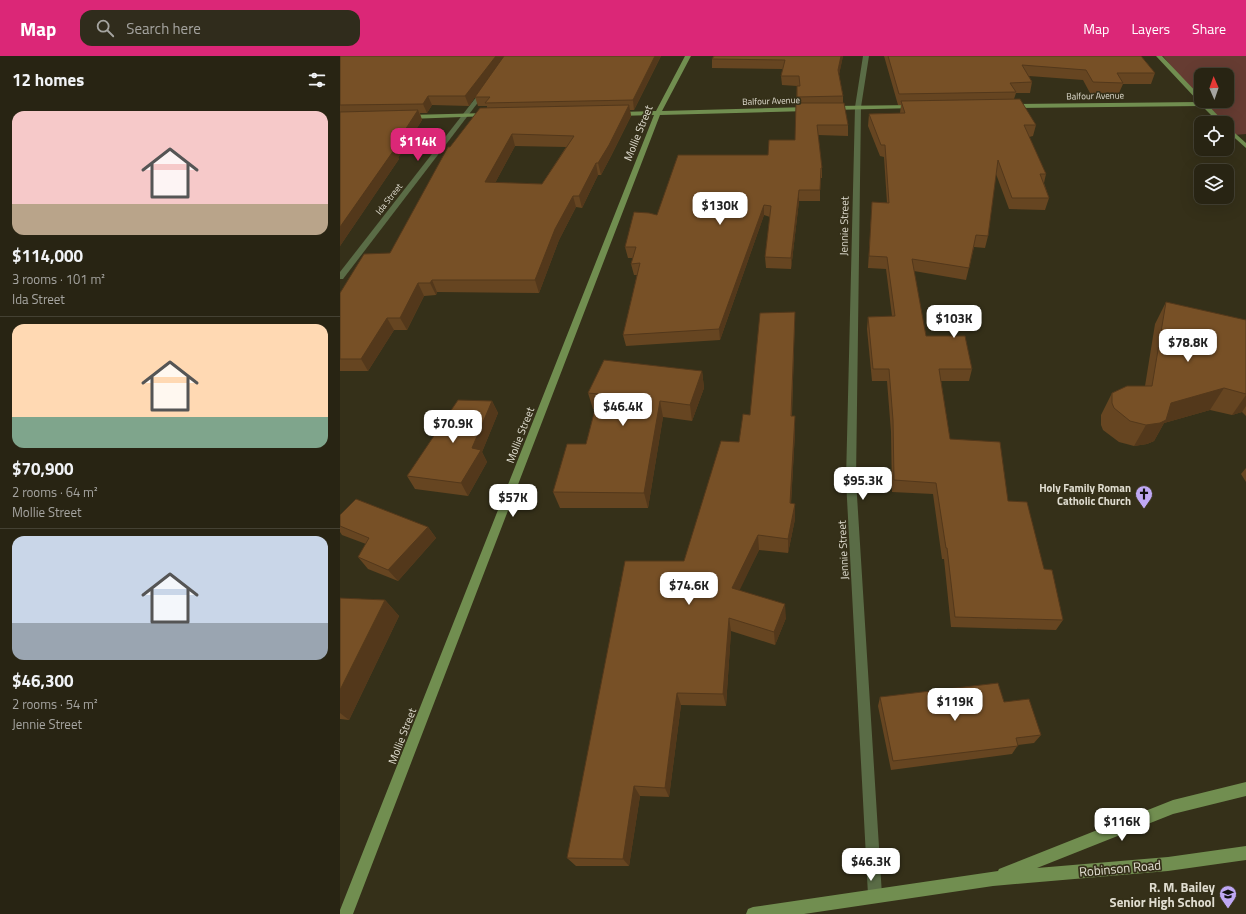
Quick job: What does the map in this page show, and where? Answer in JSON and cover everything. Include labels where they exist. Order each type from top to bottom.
[{"type":"street","name":"Mollie Street","points":[[346,914],[658,113],[688,56]]},
{"type":"street","name":"Jennie Street","points":[[866,56],[858,108],[851,480],[875,895]]},
{"type":"street","points":[[1159,56],[1194,95]]},
{"type":"street","name":"Ida Street","points":[[340,276],[488,86]]},
{"type":"street","name":"Balfour Avenue","points":[[1007,106],[1194,104]]},
{"type":"street","points":[[826,108],[920,107]]},
{"type":"street","points":[[1206,108],[1215,116]]},
{"type":"street","name":"Balfour Avenue","points":[[612,114],[818,109]]},
{"type":"street","points":[[403,117],[497,115]]},
{"type":"street","points":[[1234,135],[1246,146]]},
{"type":"street","name":"Robinson Road","points":[[993,879],[1173,807],[1246,789]]},
{"type":"street","name":"Robinson Road","points":[[753,914],[824,909],[875,895],[993,879],[1168,864],[1246,853]]},
{"type":"shaded area","points":[[1163,56],[1246,56],[1246,134],[1234,135],[1234,116],[1215,116],[1206,108],[1234,108],[1234,68],[1194,68],[1194,94]]},
{"type":"building","points":[[340,56],[496,56],[465,96],[428,96],[423,104],[340,105]]},
{"type":"building","points":[[504,56],[655,56],[633,100],[485,103],[490,97],[475,97]]},
{"type":"building","points":[[714,56],[841,56],[838,70],[843,96],[797,97],[797,86],[800,86],[799,76],[781,76],[785,60],[712,59]]},
{"type":"building","points":[[888,56],[1141,56],[1155,73],[1117,73],[1123,83],[1093,82],[1086,70],[1022,65],[1032,82],[1010,83],[1016,92],[899,94]]},
{"type":"building","points":[[1020,99],[1036,125],[1024,125],[1046,174],[1040,174],[1049,198],[1012,198],[998,160],[988,236],[976,235],[969,268],[912,259],[926,336],[965,336],[972,369],[939,369],[950,439],[1000,442],[1008,501],[1027,502],[1044,569],[1052,570],[1063,620],[955,617],[947,548],[936,483],[894,480],[893,420],[889,369],[873,369],[868,317],[895,316],[887,257],[869,256],[872,202],[889,203],[885,145],[881,145],[869,114],[905,113],[901,101]]},
{"type":"building","points":[[796,103],[844,103],[848,125],[817,125],[822,168],[820,190],[799,190],[791,258],[765,257],[771,206],[764,205],[719,329],[623,335],[640,263],[631,264],[636,247],[625,247],[634,212],[657,215],[678,155],[768,155],[769,140],[795,140]]},
{"type":"building","points":[[629,105],[609,145],[598,163],[596,163],[579,196],[573,196],[555,229],[535,280],[432,280],[430,283],[418,283],[400,318],[387,318],[361,359],[340,359],[340,293],[364,254],[390,253],[448,147],[450,147],[480,108]],"holes":[[[512,134],[574,136],[542,184],[485,182]]]},
{"type":"building","points":[[418,110],[392,150],[394,150],[340,227],[340,112]]},
{"type":"building","points":[[1166,302],[1246,320],[1246,394],[1224,388],[1171,403],[1166,420],[1160,423],[1146,425],[1130,421],[1114,408],[1112,403],[1112,393],[1127,386],[1152,386]]},
{"type":"building","points":[[795,312],[791,416],[795,416],[790,503],[795,504],[788,539],[758,535],[732,588],[785,604],[774,632],[729,618],[723,694],[677,693],[665,788],[634,786],[623,859],[567,858],[625,561],[684,561],[721,441],[739,442],[743,414],[750,415],[760,313]]},
{"type":"building","points":[[604,360],[702,371],[690,405],[660,401],[644,493],[553,492],[567,444],[586,444],[599,394],[588,393]]},
{"type":"building","points":[[458,400],[492,401],[472,448],[481,450],[461,483],[407,476]]},
{"type":"building","points":[[356,499],[428,527],[388,570],[358,557],[369,538],[340,526],[340,515]]},
{"type":"building","points":[[340,598],[385,600],[340,690]]},
{"type":"building","points":[[998,683],[1004,702],[1029,699],[1041,735],[1016,738],[1018,746],[893,761],[880,697]]},
{"type":"place","name":"Holy Family Roman Catholic Church","points":[[1144,509]]},
{"type":"place","name":"R. M. Bailey Senior High School","points":[[1228,909]]}]
